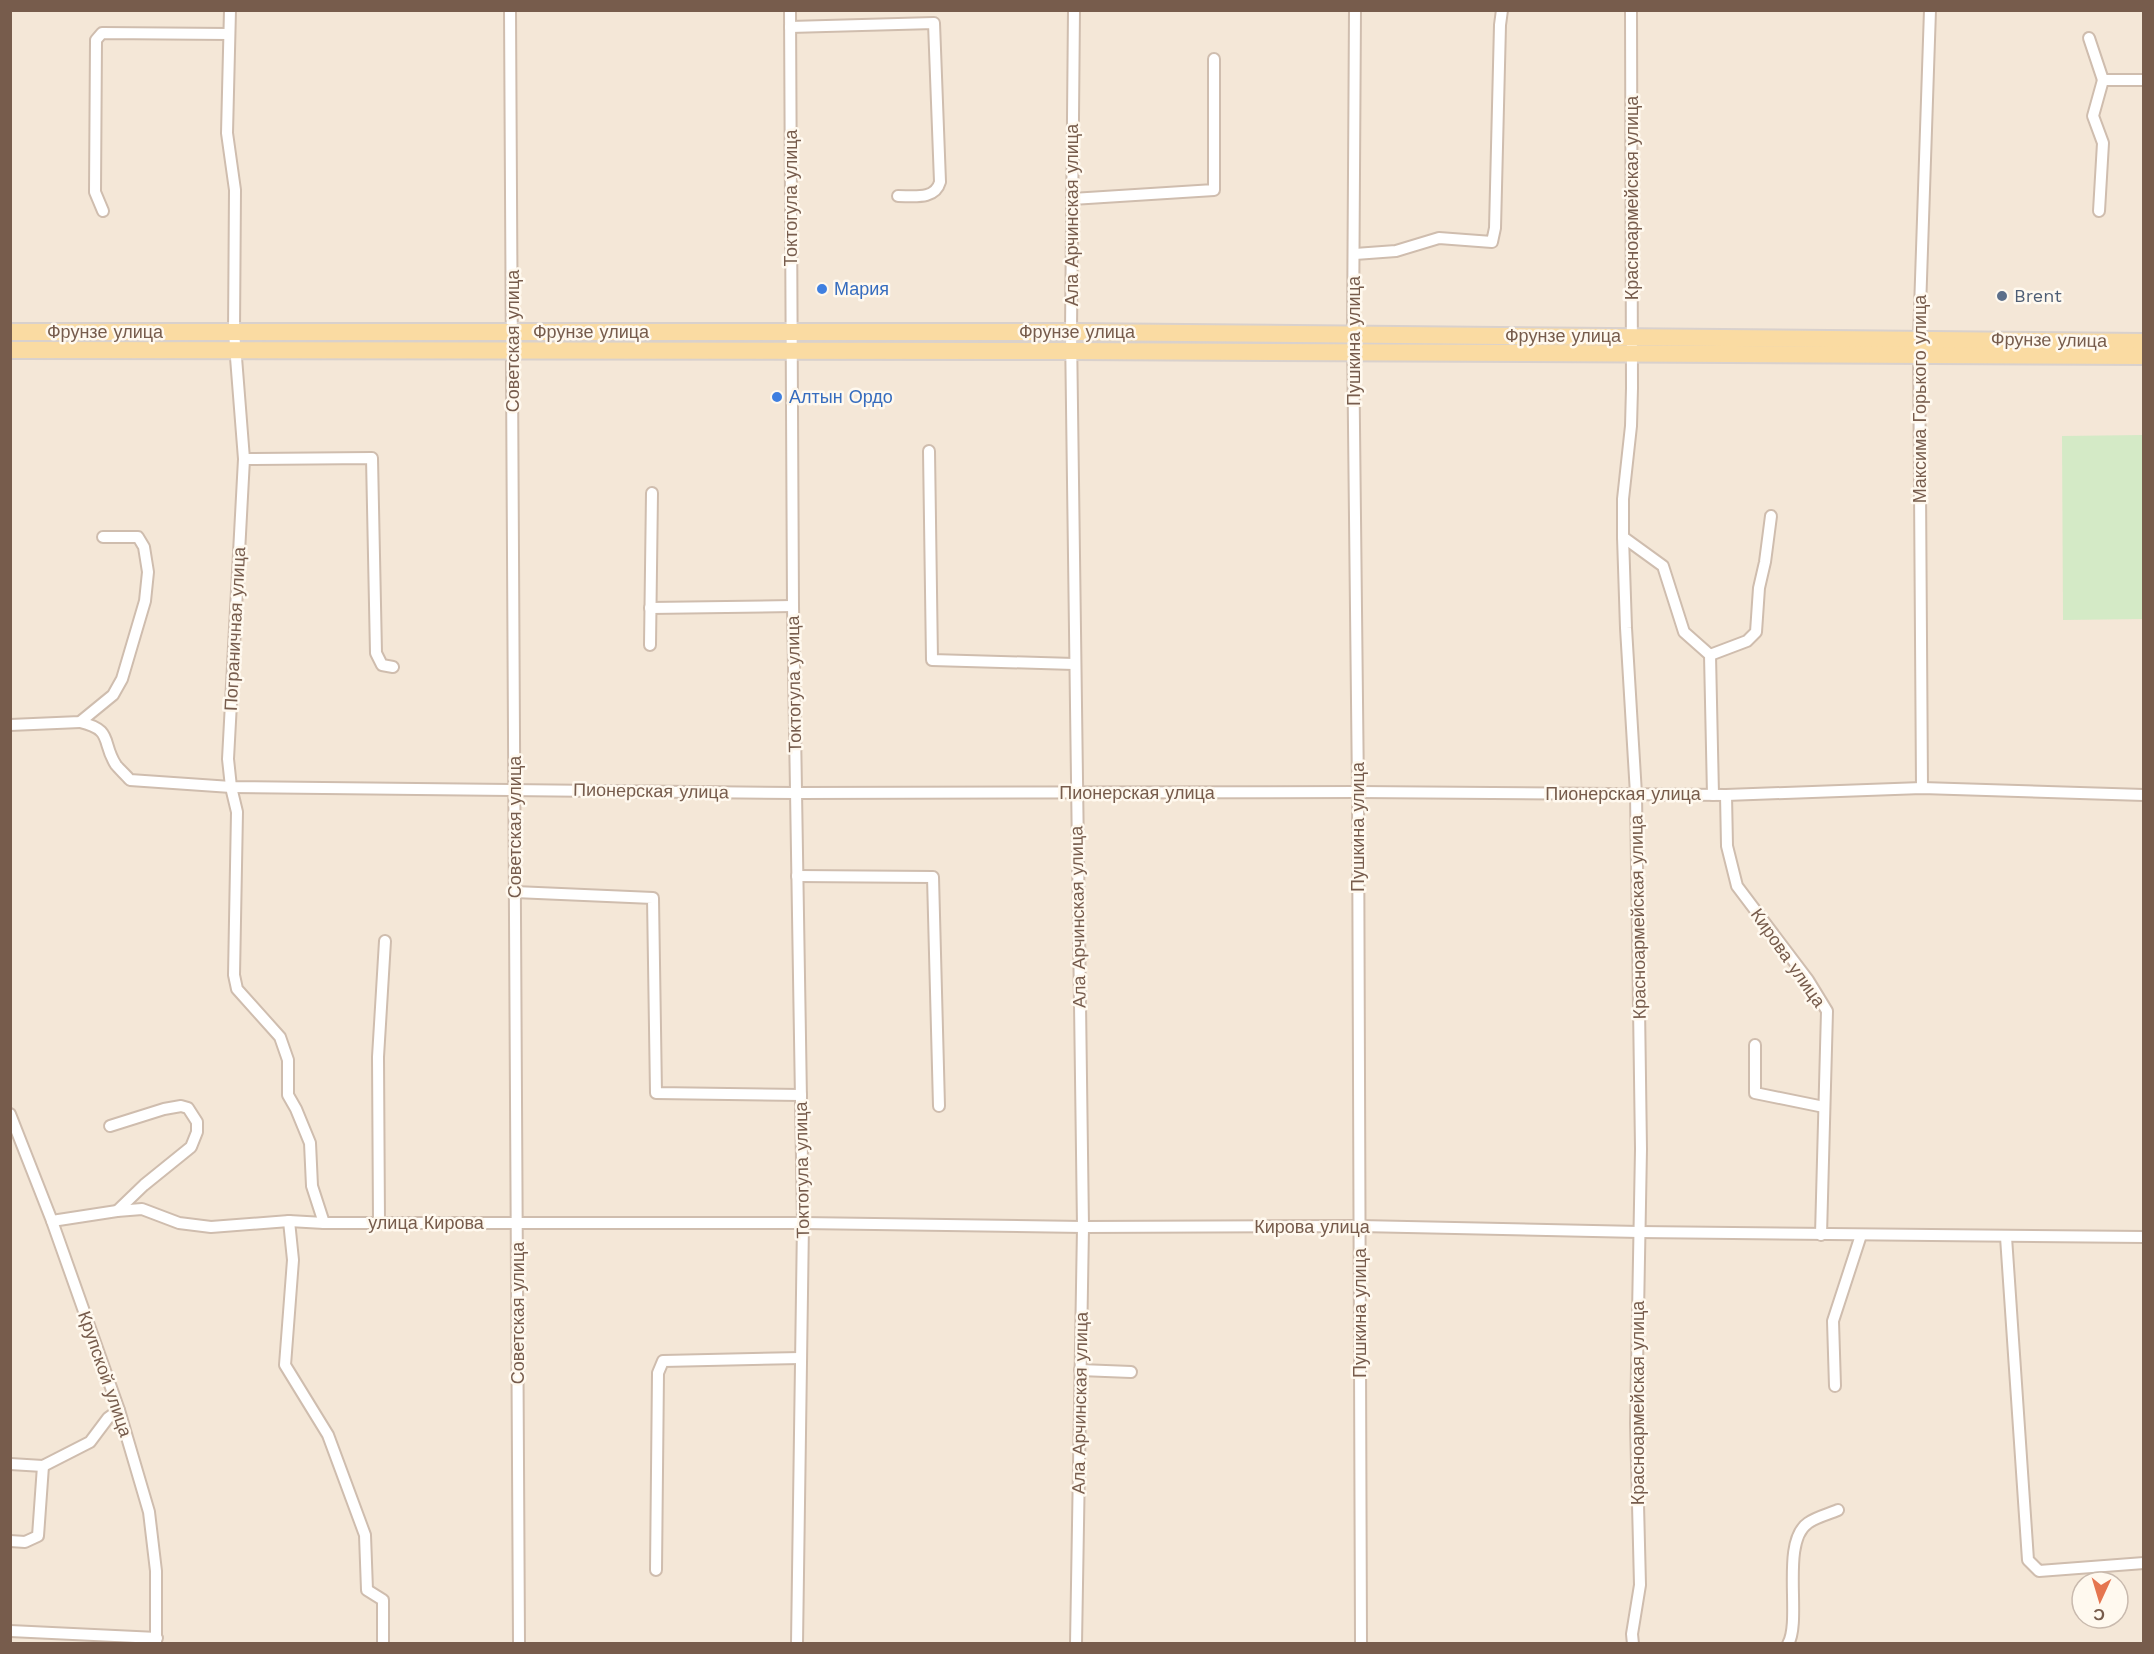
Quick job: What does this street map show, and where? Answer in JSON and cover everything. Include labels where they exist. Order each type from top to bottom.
[{"type":"main road","name":"Фрунзе улица","points":[[10,332],[1071,332],[1353,335],[1631,345]]},
{"type":"main road","name":"Фрунзе улица","points":[[10,350],[1353,352],[1631,345],[1919,346],[2144,342]]},
{"type":"main road","name":"Фрунзе улица","points":[[1919,346],[2144,356]]},
{"type":"street","name":"Пограничная улица","points":[[230,10],[227,132],[235,190],[234,332],[244,459],[228,759],[237,812],[234,975],[237,989],[280,1037],[288,1060],[288,1095],[310,1143],[312,1186],[324,1223]]},
{"type":"street","name":"Советская улица","points":[[510,10],[519,1644]]},
{"type":"street","name":"Токтогула улица","points":[[790,10],[795,793],[803,1223],[796,1644]]},
{"type":"street","name":"Ала Арчинская улица","points":[[1074,10],[1071,351],[1083,1227],[1076,1644]]},
{"type":"street","name":"Пушкина улица","points":[[1354,10],[1353,352],[1358,792],[1361,1644]]},
{"type":"street","points":[[1355,254],[1396,251],[1439,238],[1492,242],[1495,228],[1502,10]]},
{"type":"street","name":"Красноармейская улица","points":[[1631,10],[1633,158],[1631,426],[1623,499],[1623,537],[1636,794],[1641,1149],[1636,1423],[1640,1585],[1632,1634],[1633,1644]]},
{"type":"street","name":"Максима Горького улица","points":[[1922,788],[1919,346],[1930,10]]},
{"type":"street","points":[[790,27],[934,23],[940,182],[938,190],[933,193],[898,196]]},
{"type":"street","points":[[103,211],[95,192],[96,40],[102,33],[229,34]]},
{"type":"street","points":[[2089,38],[2103,80],[2093,116],[2103,143],[2099,211]]},
{"type":"street","points":[[1072,199],[1214,190],[1214,59]]},
{"type":"street","points":[[2103,80],[2144,80]]},
{"type":"street","points":[[929,451],[932,660],[1074,664]]},
{"type":"street","points":[[244,459],[372,458],[376,653],[382,664],[393,667]]},
{"type":"street","points":[[650,645],[652,493]]},
{"type":"street","points":[[1710,655],[1747,641],[1756,632],[1759,588],[1771,516]]},
{"type":"street","points":[[10,725],[80,722],[113,695],[122,679],[145,601],[148,572],[144,547],[138,537],[103,537]]},
{"type":"street","points":[[1623,537],[1663,566],[1684,632],[1710,655],[1713,795]]},
{"type":"street","points":[[650,608],[793,606]]},
{"type":"street","name":"Пионерская улица","points":[[80,722],[97,726],[105,737],[116,764],[130,780],[231,787],[795,793],[1358,792],[1713,795],[1922,788],[2144,795]]},
{"type":"street","name":"Кирова улица","points":[[1726,795],[1727,846],[1737,886],[1808,980],[1827,1011],[1821,1235]]},
{"type":"street","points":[[796,876],[933,877],[939,1106]]},
{"type":"street","points":[[515,892],[653,898],[656,1093],[801,1095]]},
{"type":"street","points":[[379,1223],[378,1057],[385,941]]},
{"type":"street","points":[[1755,1045],[1755,1093],[1824,1107]]},
{"type":"street","points":[[110,1126],[181,1106],[188,1108],[197,1122],[197,1132],[191,1147],[144,1185],[117,1211]]},
{"type":"street","name":"Крупской улица","points":[[10,1114],[52,1221],[119,1410],[149,1512],[156,1570],[157,1641]]},
{"type":"street","name":"улица Кирова","points":[[52,1221],[142,1209],[178,1223],[211,1227],[290,1221],[324,1223],[803,1223]]},
{"type":"street","points":[[290,1221],[293,1260],[285,1365],[328,1435],[365,1535],[367,1590],[383,1600],[382,1644]]},
{"type":"street","name":"Кирова улица","points":[[803,1223],[1083,1227],[1360,1226],[1821,1235],[2144,1238]]},
{"type":"street","points":[[1834,1386],[1833,1321],[1835,1309],[1861,1235]]},
{"type":"street","points":[[2006,1237],[2028,1560],[2039,1571],[2144,1563]]},
{"type":"street","points":[[656,1570],[658,1373],[663,1361],[801,1358]]},
{"type":"street","points":[[1080,1370],[1131,1372]]},
{"type":"street","points":[[10,1464],[43,1466],[90,1442],[108,1418],[119,1410]]},
{"type":"street","points":[[10,1541],[25,1542],[38,1536],[43,1466]]},
{"type":"street","points":[[1788,1644],[1792,1628],[1793,1557],[1800,1534],[1806,1523],[1838,1510]]},
{"type":"street","points":[[10,1631],[157,1641]]},
{"type":"shaded area","points":[[11,11],[2143,11],[2143,1643],[11,1644]]},
{"type":"green space","points":[[2143,435],[2143,619],[2063,620],[2062,436]]},
{"type":"place","name":"Мария","points":[[822,289]]},
{"type":"place","name":"Brent","points":[[2002,296]]},
{"type":"place","name":"Алтын Ордо","points":[[777,397]]}]
